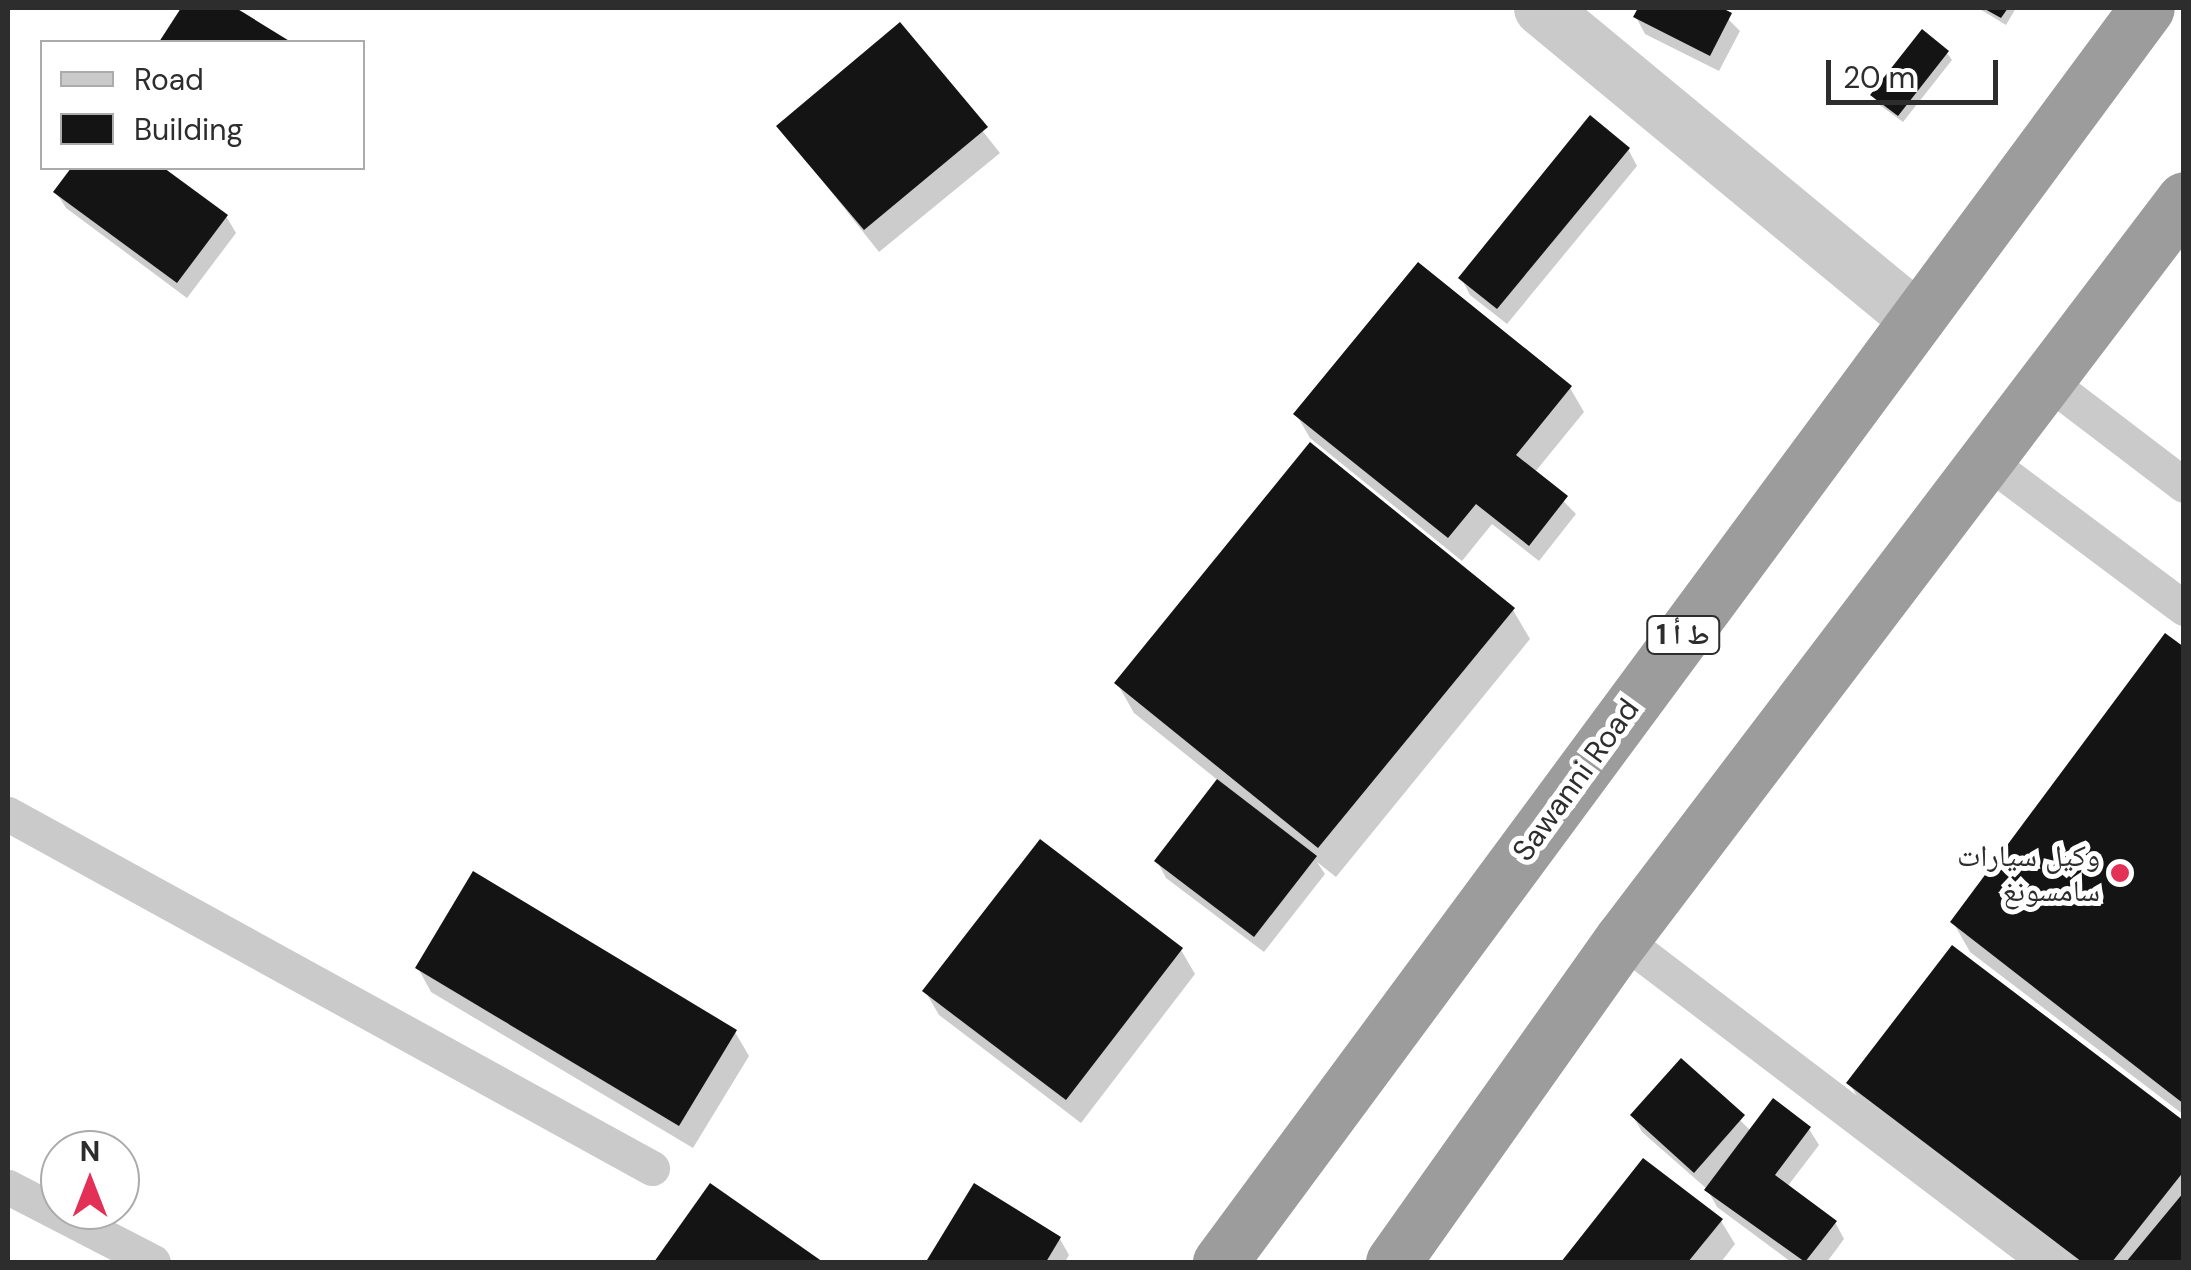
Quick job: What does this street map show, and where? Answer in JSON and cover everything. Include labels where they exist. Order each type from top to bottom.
[{"type":"highway","name":"Sawanni Road","points":[[1220,1262],[2147,8]]},
{"type":"highway","points":[[1393,1262],[1622,939],[2184,199]]},
{"type":"street","points":[[1541,8],[1917,319]]},
{"type":"lane","points":[[2046,380],[2184,485]]},
{"type":"lane","points":[[1986,460],[2184,608]]},
{"type":"lane","points":[[8,814],[652,1168]]},
{"type":"lane","points":[[1622,939],[2047,1262]]},
{"type":"lane","points":[[8,1187],[153,1262]]},
{"type":"building","points":[[181,8],[236,8],[288,40],[160,40]]},
{"type":"building","points":[[1638,8],[1722,8],[1732,13],[1710,56],[1633,17]]},
{"type":"building","points":[[1983,8],[2008,8],[2001,18]]},
{"type":"building","points":[[900,22],[988,127],[864,230],[776,126]]},
{"type":"building","points":[[1922,29],[1949,51],[1898,116],[1870,95]]},
{"type":"building","points":[[1590,115],[1630,148],[1497,309],[1458,278]]},
{"type":"building","points":[[70,170],[167,170],[228,215],[177,283],[53,192]]},
{"type":"building","points":[[1418,262],[1572,386],[1516,455],[1568,496],[1529,546],[1476,504],[1448,538],[1293,414]]},
{"type":"building","points":[[1310,442],[1515,608],[1318,848],[1114,683]]},
{"type":"building","points":[[2165,633],[2184,647],[2184,1104],[1950,922]]},
{"type":"building","points":[[1217,779],[1317,856],[1254,937],[1154,861]]},
{"type":"building","points":[[1040,839],[1183,948],[1066,1100],[922,991]]},
{"type":"building","points":[[473,871],[737,1030],[679,1126],[415,968]]},
{"type":"building","points":[[1952,945],[2184,1121],[2184,1171],[2112,1262],[2082,1262],[1846,1083]]},
{"type":"building","points":[[1681,1058],[1745,1115],[1694,1173],[1630,1115]]},
{"type":"building","points":[[1773,1098],[1811,1127],[1775,1175],[1837,1221],[1805,1262],[1704,1190]]},
{"type":"building","points":[[1643,1158],[1723,1219],[1688,1262],[1561,1262]]},
{"type":"building","points":[[710,1183],[823,1262],[654,1262]]},
{"type":"building","points":[[974,1183],[1061,1237],[1046,1262],[927,1260]]},
{"type":"building","points":[[2184,1192],[2184,1262],[2126,1262]]},
{"type":"place","name":"وكيل سيارات سامسونغ","points":[[2120,873]]}]
